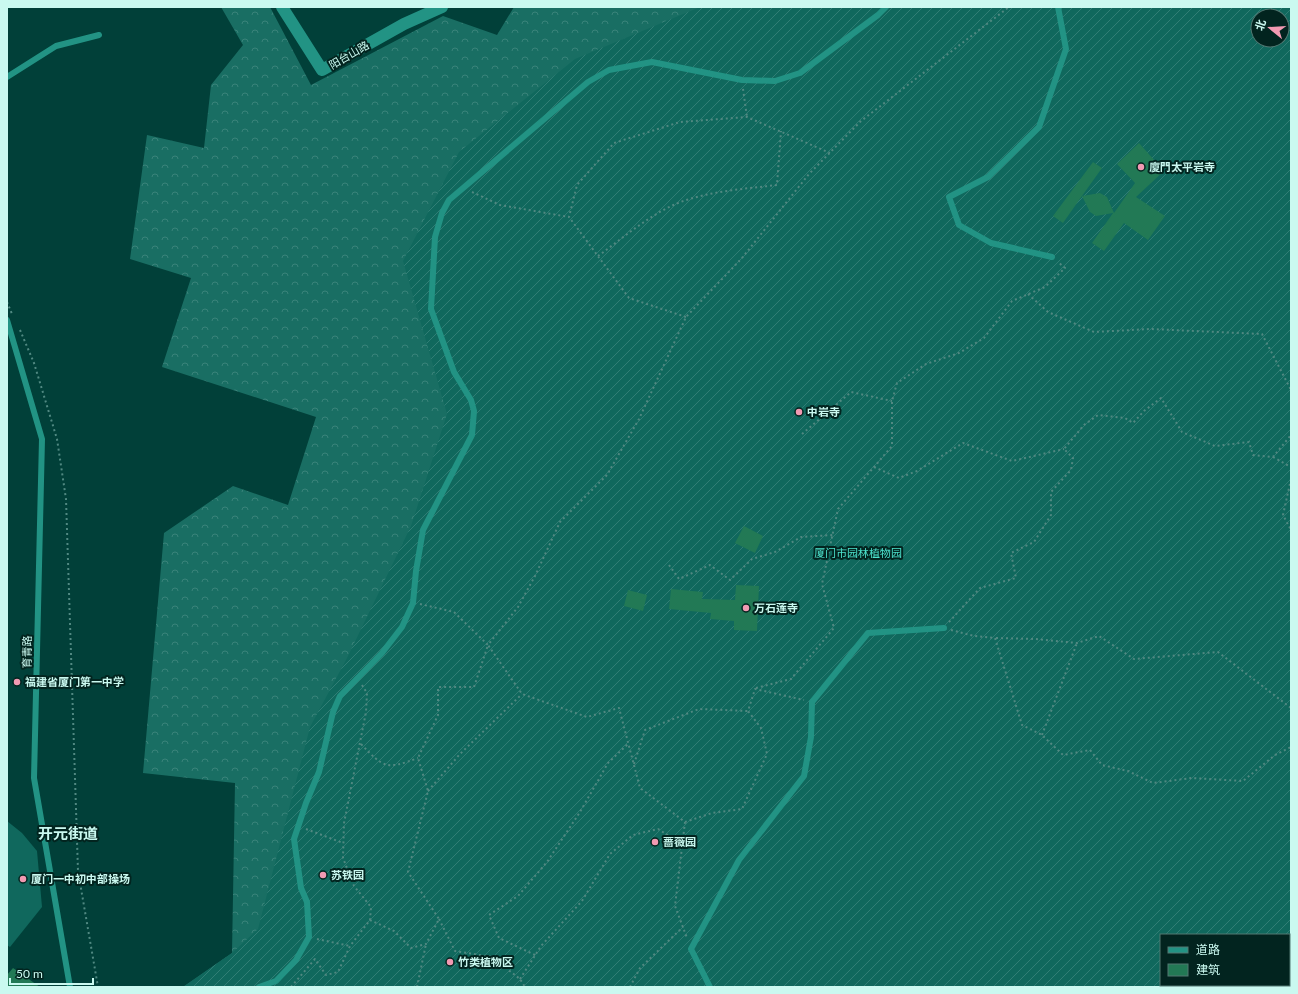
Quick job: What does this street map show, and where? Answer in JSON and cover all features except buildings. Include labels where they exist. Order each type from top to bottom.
[{"type":"street","name":"阳台山路","points":[[282,7],[322,70],[404,24],[442,7]]},
{"type":"lane","points":[[259,987],[276,980],[296,960],[309,937],[307,902],[301,888],[295,855],[294,839],[297,826],[319,772],[333,712],[340,696],[382,653],[402,627],[413,603],[416,571],[423,530],[466,451],[472,436],[474,411],[471,400],[454,372],[431,309],[435,237],[442,213],[449,200],[588,82],[609,70],[652,62],[742,80],[775,81],[800,73],[878,15],[886,7]]},
{"type":"lane","points":[[1052,257],[990,244],[959,225],[949,197],[988,177],[1040,127],[1066,49],[1058,7]]},
{"type":"lane","points":[[7,77],[56,46],[99,34]]},
{"type":"lane","name":"育青路","points":[[7,320],[42,439],[34,778],[70,987]]},
{"type":"lane","points":[[710,987],[691,949],[739,860],[804,776],[811,737],[812,702],[868,633],[944,628]]},
{"type":"path","points":[[428,791],[418,758],[438,715],[438,687],[474,687],[488,645],[518,606],[535,576],[560,522],[607,475],[640,419],[686,317],[742,258],[809,174],[862,121],[1009,7]]},
{"type":"path","points":[[742,80],[747,117]]},
{"type":"path","points":[[569,217],[577,185],[614,143],[680,122],[747,117],[830,153]]},
{"type":"path","points":[[598,256],[650,219],[677,203],[716,193],[777,185],[780,132]]},
{"type":"path","points":[[463,188],[500,205],[569,217],[629,298],[686,317]]},
{"type":"path","points":[[755,688],[791,679],[834,628],[822,584],[838,509],[892,446],[892,401],[897,383],[926,364],[959,352],[984,338],[1012,301],[1045,287],[1065,268],[1052,257]]},
{"type":"path","points":[[1028,294],[1048,312],[1094,332],[1150,329],[1262,334],[1291,390]]},
{"type":"path","points":[[7,302],[13,315]]},
{"type":"path","points":[[19,329],[34,363],[57,439],[66,499],[78,871],[95,980],[98,987]]},
{"type":"path","points":[[802,434],[851,392],[892,401]]},
{"type":"path","points":[[874,467],[899,478],[917,471],[963,443],[1012,461],[1064,449],[1084,425],[1098,415],[1124,418],[1133,423],[1161,398],[1182,432],[1215,446],[1249,442],[1253,455],[1273,457],[1291,467]]},
{"type":"path","points":[[1273,457],[1291,435]]},
{"type":"path","points":[[1064,449],[1073,458],[1071,470],[1051,492],[1051,515],[1034,542],[1011,553],[1016,578],[980,588],[944,628],[974,636],[1036,639],[1077,643],[1099,636],[1134,659],[1218,652],[1291,708]]},
{"type":"path","points":[[1291,479],[1283,515],[1291,530]]},
{"type":"path","points":[[669,565],[679,579],[710,564],[730,580],[752,558],[775,552],[801,537],[833,535]]},
{"type":"path","points":[[413,603],[454,612],[488,645],[522,694],[587,717],[619,708],[640,788],[685,822]]},
{"type":"path","points":[[995,638],[1022,725],[1042,735],[1063,755],[1090,750],[1102,765],[1128,771],[1153,783],[1192,778],[1243,781],[1275,755],[1291,746]]},
{"type":"path","points":[[1042,735],[1077,643]]},
{"type":"path","points":[[291,987],[315,959],[326,975],[338,972],[350,946],[370,920],[371,907],[354,886],[342,858],[346,815],[361,744],[367,694],[358,677]]},
{"type":"path","points":[[755,688],[812,702]]},
{"type":"path","points":[[748,711],[755,688]]},
{"type":"path","points":[[522,694],[460,754],[428,791],[408,872],[439,919],[455,952],[492,957],[520,979],[525,987]]},
{"type":"path","points":[[633,765],[645,730],[699,709],[748,711]]},
{"type":"path","points":[[685,822],[712,813],[742,809],[767,754],[761,728],[748,711]]},
{"type":"path","points":[[361,744],[379,763],[397,766],[418,758]]},
{"type":"path","points":[[535,955],[499,938],[489,915],[518,896],[547,862],[580,812],[608,763],[628,744]]},
{"type":"path","points":[[685,822],[675,906],[691,949]]},
{"type":"path","points":[[297,826],[343,843]]},
{"type":"path","points":[[520,979],[535,955],[582,901],[610,854],[633,835],[658,829],[682,844]]},
{"type":"path","points":[[417,987],[426,944],[439,919]]},
{"type":"path","points":[[370,920],[394,932],[412,948],[426,944]]},
{"type":"path","points":[[630,987],[640,968],[683,928]]},
{"type":"path","points":[[309,937],[350,946]]},
{"type":"green space","name":"厦门市园林植物园","points":[[221,7],[270,7],[311,85],[443,16],[497,35],[514,7],[1291,7],[1291,987],[183,987],[232,953],[235,783],[143,773],[164,533],[233,486],[288,505],[316,417],[162,367],[191,278],[130,259],[147,135],[204,148],[211,85],[243,45]]},
{"type":"green space","name":"厦门市园林植物园","points":[[700,7],[1291,7],[1291,987],[183,987],[232,953],[258,929],[310,727],[347,658],[411,526],[447,414],[403,261],[459,152],[575,59]]},
{"type":"green space","name":"厦门一中初中部操场","points":[[7,821],[22,833],[37,851],[42,907],[10,947],[7,945]]},
{"type":"place","name":"廈門太平岩寺","points":[[1141,167]]},
{"type":"place","name":"中岩寺","points":[[799,412]]},
{"type":"place","name":"万石莲寺","points":[[746,608]]},
{"type":"place","name":"福建省厦门第一中学","points":[[17,682]]},
{"type":"place","name":"蔷薇园","points":[[655,842]]},
{"type":"place","name":"苏铁园","points":[[323,875]]},
{"type":"place","name":"厦门一中初中部操场","points":[[23,879]]},
{"type":"place","name":"竹类植物区","points":[[450,962]]},
{"type":"district","name":"开元街道","points":[[68,834]]}]
